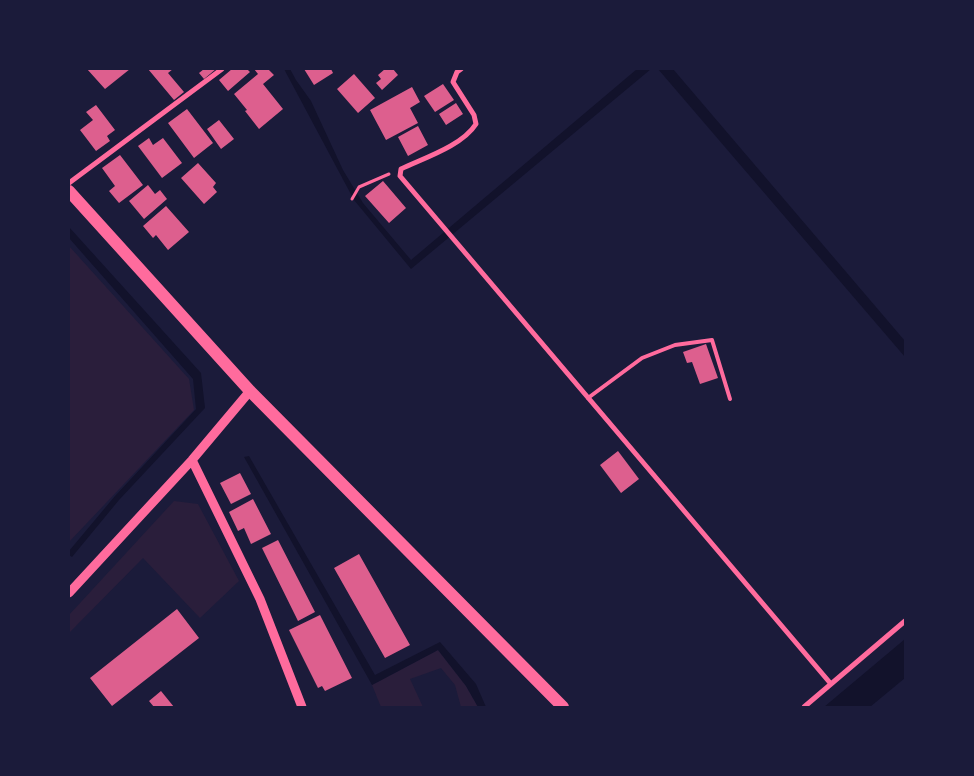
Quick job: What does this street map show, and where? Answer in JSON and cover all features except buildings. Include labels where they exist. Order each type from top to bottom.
[{"type":"main road","points":[[69,191],[250,391],[563,707]]},
{"type":"street","points":[[69,183],[222,69]]},
{"type":"street","points":[[461,69],[457,72],[452,82],[474,116],[476,124],[471,132],[446,148],[401,169],[400,176],[831,684]]},
{"type":"street","points":[[69,593],[192,460],[250,391]]},
{"type":"street","points":[[192,460],[260,599],[302,707]]},
{"type":"street","points":[[804,707],[905,621]]},
{"type":"lane","points":[[588,398],[642,358],[675,345],[712,340],[730,399]]},
{"type":"path","points":[[352,199],[359,187],[401,169]]},
{"type":"shaded area","points":[[284,69],[290,69],[311,101],[343,170],[363,203],[411,260],[637,69],[651,69],[411,269],[354,200]]},
{"type":"shaded area","points":[[658,69],[673,69],[905,341],[905,357]]},
{"type":"shaded area","points":[[69,227],[201,373],[205,408],[119,500],[72,557],[69,555],[69,551],[115,496],[196,409],[193,379],[69,238]]},
{"type":"shaded area","points":[[69,246],[189,379],[194,410],[69,542]]},
{"type":"shaded area","points":[[249,456],[375,675],[440,642],[476,684],[486,707],[478,707],[466,686],[438,650],[372,685],[244,457]]},
{"type":"shaded area","points":[[174,501],[198,504],[239,581],[200,618],[143,558],[69,633],[69,615]]},
{"type":"shaded area","points":[[905,639],[905,678],[870,707],[824,707]]},
{"type":"shaded area","points":[[438,650],[466,686],[478,707],[461,707],[455,685],[441,668],[410,679],[423,707],[381,707],[372,685]]}]
